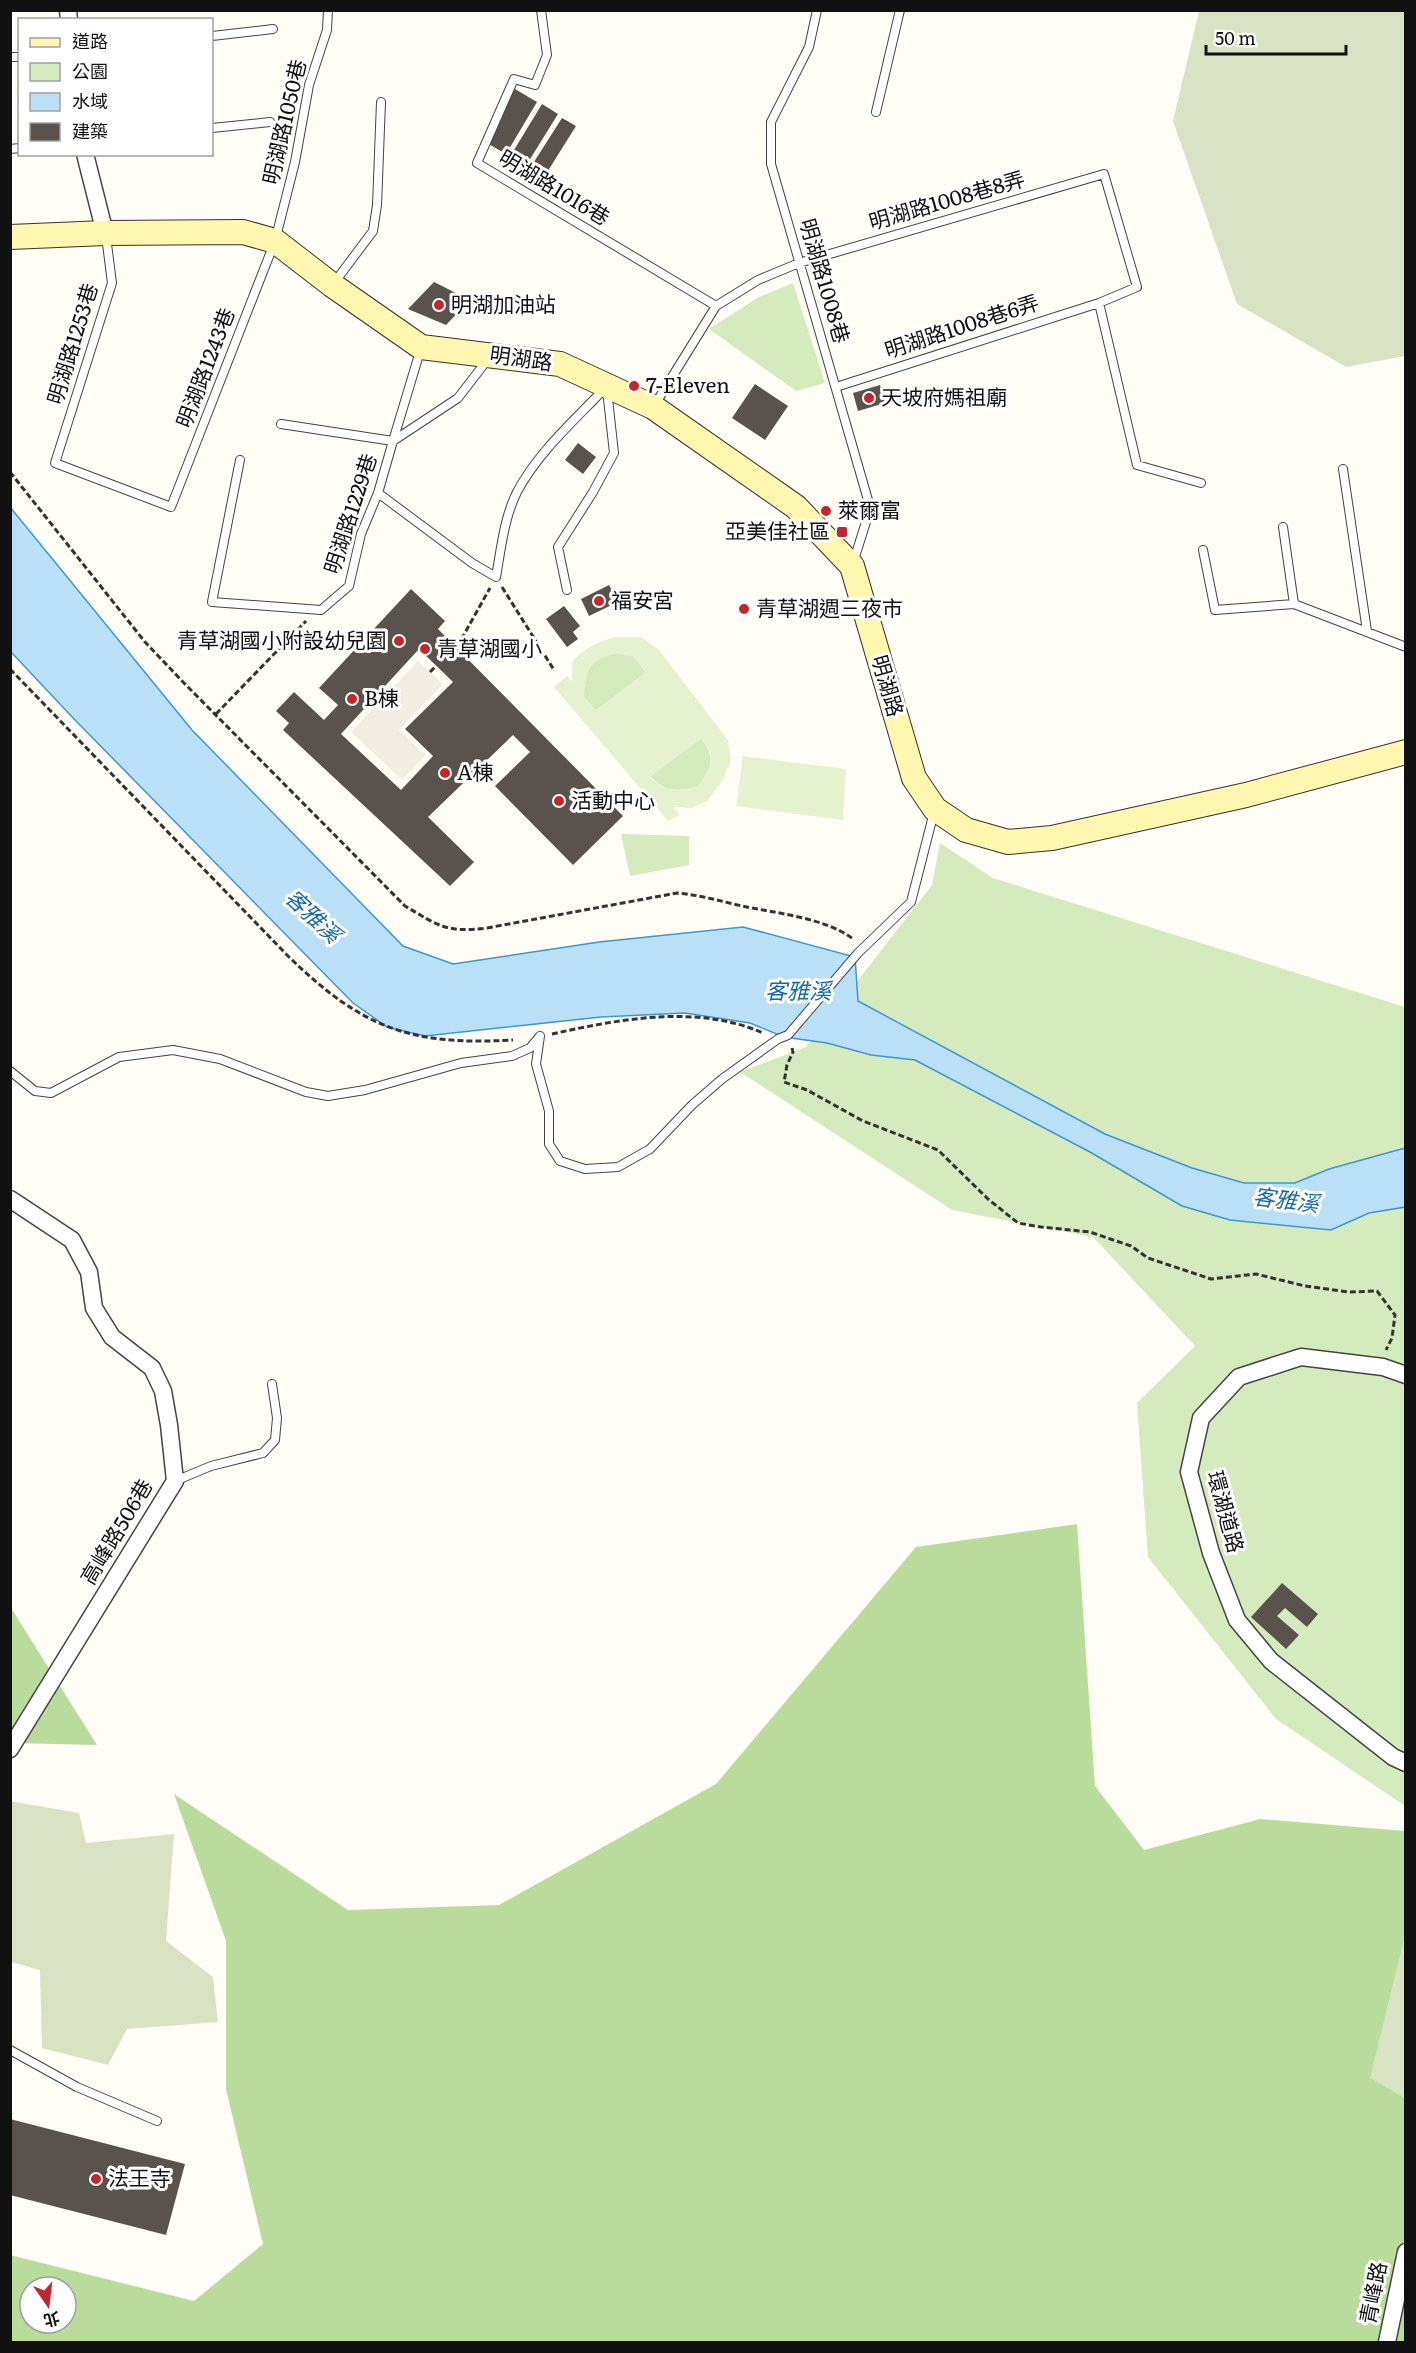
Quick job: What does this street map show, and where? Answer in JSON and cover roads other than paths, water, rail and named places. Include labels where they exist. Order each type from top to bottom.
[{"type":"street","points":[[86,156],[105,233]]},
{"type":"street","name":"明湖路","points":[[10,237],[105,233],[243,232],[275,241],[332,285],[421,347],[560,364],[653,407],[796,507],[852,567],[914,778],[935,809],[966,830],[1008,842],[1052,838],[1246,795],[1406,752]]},
{"type":"street","name":"高峰路506巷","points":[[10,1199],[72,1240],[89,1272],[94,1308],[112,1337],[152,1368],[163,1391],[175,1481],[10,1749]]},
{"type":"street","name":"環湖道路","points":[[1406,1375],[1383,1367],[1301,1357],[1239,1377],[1201,1418],[1189,1472],[1211,1552],[1237,1620],[1271,1661],[1393,1757],[1406,1763]]},
{"type":"street","name":"青峰路","points":[[1388,2343],[1406,2252]]},
{"type":"lane","name":"明湖路1050巷","points":[[275,241],[295,162],[309,86],[327,30],[328,10]]},
{"type":"lane","name":"明湖路1016巷","points":[[540,10],[547,55],[535,85],[514,79],[477,163],[716,306]]},
{"type":"lane","name":"明湖路1008巷","points":[[817,10],[809,47],[771,122],[771,164],[867,500],[866,522],[852,567]]},
{"type":"lane","points":[[876,112],[900,10]]},
{"type":"lane","points":[[213,36],[273,29]]},
{"type":"lane","points":[[332,285],[373,231],[377,205],[381,102]]},
{"type":"lane","points":[[213,128],[270,122]]},
{"type":"lane","name":"明湖路1008巷8弄","points":[[800,263],[1104,174],[1137,287]]},
{"type":"lane","name":"明湖路1253巷","points":[[105,233],[112,283],[55,463],[171,507]]},
{"type":"lane","name":"明湖路1243巷","points":[[171,507],[275,241]]},
{"type":"lane","points":[[653,407],[716,306],[758,280],[800,263]]},
{"type":"lane","name":"明湖路1008巷6弄","points":[[836,387],[1099,303],[1137,287]]},
{"type":"lane","points":[[1099,303],[1137,465],[1201,483]]},
{"type":"lane","points":[[280,424],[393,441],[421,347]]},
{"type":"lane","name":"明湖路1229巷","points":[[240,460],[212,602],[321,610],[349,586],[361,534],[378,494],[393,441],[458,398],[492,354]]},
{"type":"lane","points":[[378,494],[471,563],[496,577],[502,538],[517,493],[543,453],[606,387]]},
{"type":"lane","points":[[567,590],[558,547],[593,492],[614,453],[606,387]]},
{"type":"lane","points":[[1343,469],[1367,631]]},
{"type":"lane","points":[[1283,527],[1293,604]]},
{"type":"lane","points":[[1203,550],[1215,610],[1293,604],[1406,647]]},
{"type":"lane","points":[[10,1071],[35,1091],[51,1093],[119,1057],[174,1050],[220,1059],[306,1092],[328,1096],[365,1090],[461,1063],[513,1056],[530,1048],[540,1036],[536,1064],[549,1111],[549,1144],[560,1161],[585,1169],[618,1167],[650,1149],[692,1105],[722,1079],[778,1039],[788,1035],[861,950],[911,902],[935,809]]},
{"type":"lane","points":[[175,1481],[211,1466],[263,1453],[275,1440],[277,1418],[272,1384]]},
{"type":"lane","points":[[10,2050],[76,2087],[157,2121]]},
{"type":"water","name":"客雅溪","points":[[10,507],[192,730],[403,946],[453,964],[599,942],[743,927],[855,957],[858,1001],[1105,1134],[1192,1168],[1244,1183],[1295,1183],[1329,1169],[1405,1148],[1405,1207],[1369,1213],[1331,1230],[1230,1220],[1182,1206],[1090,1152],[915,1060],[871,1055],[827,1043],[784,1037],[750,1023],[685,1013],[601,1017],[425,1036],[387,1027],[353,1003],[11,652]]},
{"type":"place","name":"明湖加油站","points":[[439,305]]},
{"type":"place","name":"7-Eleven","points":[[634,386]]},
{"type":"place","name":"天坡府媽祖廟","points":[[869,398]]},
{"type":"place","name":"萊爾富","points":[[826,511]]},
{"type":"place","name":"亞美佳社區","points":[[842,532]]},
{"type":"place","name":"福安宮","points":[[599,601]]},
{"type":"place","name":"青草湖週三夜市","points":[[744,609]]},
{"type":"place","name":"青草湖國小附設幼兒園","points":[[399,641]]},
{"type":"place","name":"青草湖國小","points":[[425,649]]},
{"type":"place","name":"B棟","points":[[352,699]]},
{"type":"place","name":"A棟","points":[[445,773]]},
{"type":"place","name":"活動中心","points":[[559,801]]},
{"type":"place","name":"法王寺","points":[[96,2179]]}]
